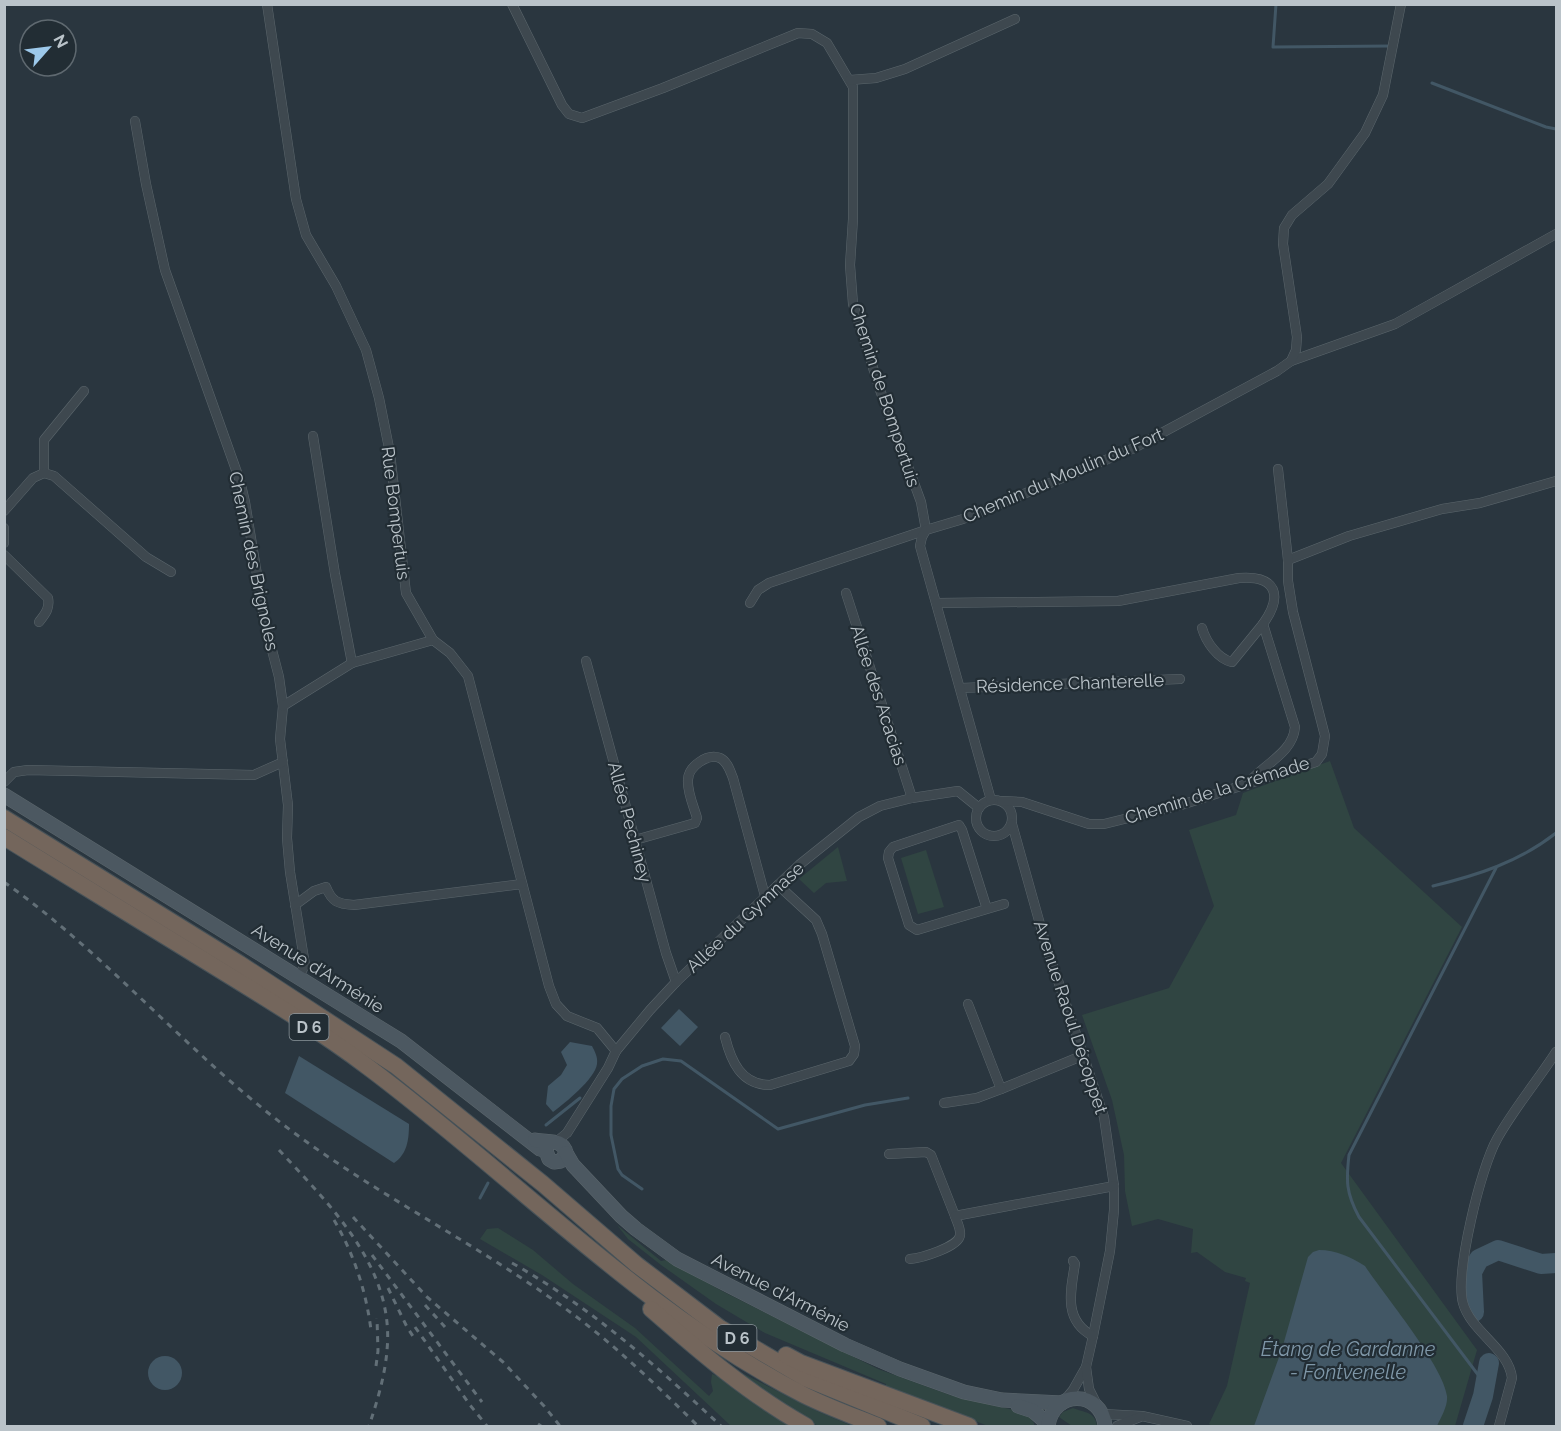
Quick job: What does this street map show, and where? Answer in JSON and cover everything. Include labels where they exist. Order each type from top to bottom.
[{"type":"highway","name":"D 6","points":[[4,818],[222,952],[396,1065],[575,1211],[637,1265],[720,1328],[805,1378],[922,1426]]},
{"type":"highway","name":"D 6","points":[[4,837],[230,976],[367,1066],[513,1184],[590,1250],[666,1308],[731,1352],[805,1396],[878,1426]]},
{"type":"highway","points":[[575,1211],[680,1288],[801,1363],[969,1426]]},
{"type":"highway","points":[[590,1250],[622,1284],[703,1354],[781,1412],[806,1426]]},
{"type":"street","name":"Rue Bompertuis","points":[[267,4],[296,199],[306,235],[336,286],[366,351],[379,398],[390,453],[406,593],[433,640],[450,653],[468,676],[549,986],[556,1004],[567,1016],[597,1028],[616,1051]]},
{"type":"street","name":"Chemin de Bompertuis","points":[[512,4],[562,105],[569,114],[582,118],[798,33],[812,34],[827,44],[853,87],[853,219],[850,265],[853,304],[880,390],[921,502],[926,530]]},
{"type":"street","points":[[1291,361],[1296,350],[1297,337],[1282,244],[1284,228],[1292,215],[1328,184],[1365,133],[1383,95],[1401,4]]},
{"type":"street","points":[[850,80],[876,78],[905,69],[1015,19]]},
{"type":"street","name":"Chemin des Brignoles","points":[[135,121],[165,270],[243,491],[265,624],[279,677],[283,706],[280,739],[288,805],[288,849],[305,965],[299,976]]},
{"type":"street","name":"Chemin du Moulin du Fort","points":[[750,603],[758,590],[769,583],[963,519],[1132,449],[1225,400],[1291,361],[1395,324],[1557,234]]},
{"type":"street","points":[[44,472],[44,440],[84,392]]},
{"type":"street","points":[[313,436],[352,663]]},
{"type":"street","name":"Chemin de la Crémade","points":[[1002,801],[1022,802],[1089,824],[1104,824],[1164,810],[1316,762],[1322,754],[1325,736],[1293,612],[1278,469]]},
{"type":"street","points":[[4,511],[33,478],[44,472]]},
{"type":"street","points":[[44,472],[54,476],[146,558],[171,572]]},
{"type":"street","points":[[1288,560],[1349,536],[1442,509],[1480,504],[1557,481]]},
{"type":"street","points":[[4,528],[4,543]]},
{"type":"street","points":[[926,530],[920,546],[991,800]]},
{"type":"street","points":[[4,555],[48,598],[47,612],[39,622]]},
{"type":"street","points":[[937,603],[1118,601],[1225,580],[1253,577],[1268,583],[1274,589],[1276,596],[1271,612],[1233,662],[1227,661],[1211,647],[1202,628]]},
{"type":"street","name":"Allée des Acacias","points":[[846,593],[912,798]]},
{"type":"street","points":[[1246,785],[1254,775],[1289,746],[1294,738],[1295,728],[1263,624]]},
{"type":"street","points":[[283,706],[352,663],[433,640]]},
{"type":"street","name":"Allée Pechiney","points":[[586,661],[676,982]]},
{"type":"street","name":"Résidence Chanterelle","points":[[961,688],[1180,679]]},
{"type":"street","points":[[635,840],[695,823],[697,818],[687,782],[693,768],[702,760],[720,758],[727,764],[733,778],[765,896]]},
{"type":"street","points":[[4,782],[14,772],[28,770],[254,775],[283,762]]},
{"type":"street","name":"Avenue d'Arménie","points":[[4,787],[78,840]]},
{"type":"street","name":"Allée du Gymnase","points":[[560,1149],[616,1051],[676,982],[765,896],[830,838],[859,817],[880,806],[912,798],[958,791],[979,808]]},
{"type":"street","name":"Avenue d'Arménie","points":[[4,795],[401,1041],[540,1149],[560,1149],[636,1229],[677,1258],[869,1356],[964,1392],[1002,1400],[1033,1411],[1048,1426]]},
{"type":"street","points":[[1012,821],[1008,806],[1002,801],[991,800],[979,808],[976,819],[980,830],[989,836],[1002,835],[1018,850]]},
{"type":"street","points":[[1002,835],[1017,814],[1030,806]]},
{"type":"street","name":"Avenue Raoul Décoppet","points":[[1012,821],[1018,850],[1045,942],[1104,1117],[1114,1186],[1110,1251],[1086,1367],[1073,1390],[1062,1402]]},
{"type":"street","points":[[987,909],[959,825],[893,847],[889,852],[888,858],[909,925],[912,928],[917,930],[1004,904]]},
{"type":"street","points":[[295,905],[314,891],[326,887],[331,900],[339,904],[354,905],[522,884]]},
{"type":"street","points":[[725,1036],[729,1053],[741,1075],[761,1085],[770,1085],[849,1061],[854,1054],[855,1046],[816,920],[778,885]]},
{"type":"street","points":[[969,1004],[1001,1089]]},
{"type":"street","points":[[1498,1426],[1512,1378],[1511,1372],[1504,1359],[1466,1312],[1461,1294],[1464,1249],[1486,1168],[1497,1139],[1557,1052]]},
{"type":"street","points":[[944,1103],[977,1098],[1083,1056]]},
{"type":"street","points":[[889,1154],[926,1152],[931,1155],[960,1231],[960,1238],[956,1243],[921,1258],[910,1259]]},
{"type":"street","points":[[955,1216],[1114,1186]]},
{"type":"street","points":[[1073,1261],[1075,1264],[1071,1312],[1076,1324],[1093,1336]]},
{"type":"street","name":"Avenue Raoul Décoppet","points":[[1086,1367],[1089,1389],[1102,1416]]},
{"type":"street","name":"Avenue d'Arménie","points":[[1002,1400],[1062,1402],[1075,1398],[1088,1401],[1102,1416]]},
{"type":"street","points":[[1048,1426],[1050,1416],[1062,1402]]},
{"type":"street","points":[[1102,1416],[1142,1416],[1187,1426]]},
{"type":"street","points":[[1118,1426],[1142,1416]]},
{"type":"green space","points":[[1330,761],[1354,828],[1462,927],[1341,1163],[1477,1350],[1455,1426],[1212,1426],[1209,1424],[1227,1386],[1250,1283],[1245,1281],[1246,1278],[1225,1272],[1197,1252],[1191,1253],[1193,1229],[1158,1219],[1132,1226],[1125,1191],[1124,1155],[1112,1100],[1082,1015],[1169,988],[1214,906],[1189,830],[1236,815],[1243,793]]},
{"type":"green space","points":[[838,847],[847,881],[826,883],[814,893],[799,879]]},
{"type":"green space","points":[[926,850],[944,907],[918,914],[901,858]]},
{"type":"green space","points":[[617,1225],[661,1261],[666,1260],[724,1292],[878,1369],[950,1395],[1031,1414],[1030,1418],[1034,1426],[988,1426],[886,1386],[886,1384],[765,1333],[716,1304],[661,1265],[628,1239]]},
{"type":"green space","points":[[498,1228],[533,1250],[573,1284],[635,1328],[709,1396],[713,1391],[712,1374],[724,1379],[796,1426],[731,1426],[636,1337],[542,1275],[480,1239],[487,1229]]},
{"type":"green space","points":[[728,1366],[852,1426],[818,1426],[789,1410]]},
{"type":"green space","points":[[1073,1408],[1091,1415],[1097,1426],[1072,1426],[1059,1417],[1063,1412]]},
{"type":"water","points":[[679,1009],[698,1027],[680,1046],[661,1028]]},
{"type":"water","points":[[570,1042],[592,1046],[597,1057],[597,1064],[591,1077],[572,1097],[553,1112],[546,1104],[548,1086],[561,1075],[567,1065],[561,1052]]},
{"type":"water","points":[[299,1056],[409,1124],[406,1146],[402,1155],[394,1163],[285,1093]]},
{"type":"water","name":"Étang de Gardanne - Fontvenelle","points":[[1319,1250],[1343,1255],[1365,1266],[1412,1330],[1435,1367],[1447,1396],[1445,1408],[1437,1426],[1254,1426],[1282,1349],[1308,1257]]},
{"type":"water","points":[[165,1356],[177,1361],[182,1373],[177,1385],[165,1390],[153,1385],[148,1373],[153,1361]]},
{"type":"waterway","points":[[1276,4],[1273,47],[1391,46]]},
{"type":"waterway","points":[[1432,83],[1556,129]]},
{"type":"waterway","points":[[1433,886],[1513,860],[1556,833]]},
{"type":"waterway","points":[[1485,1384],[1359,1217],[1349,1194],[1347,1172],[1349,1155],[1496,868]]},
{"type":"waterway","points":[[642,1189],[622,1175],[618,1169],[611,1135],[611,1106],[614,1089],[622,1079],[642,1066],[663,1059],[681,1061],[778,1129],[865,1105],[908,1098]]},
{"type":"waterway","points":[[546,1125],[580,1098]]},
{"type":"waterway","points":[[480,1198],[488,1183]]},
{"type":"waterway","points":[[1474,1312],[1472,1272],[1479,1259],[1498,1250],[1541,1264],[1556,1263]]},
{"type":"waterway","points":[[1473,1426],[1483,1396],[1489,1363]]},
{"type":"railway","points":[[4,882],[77,940],[214,1066],[285,1126],[352,1173],[491,1258],[559,1304],[614,1347],[698,1426]]},
{"type":"railway","points":[[279,1150],[338,1216],[370,1265],[381,1292],[387,1320],[387,1350],[383,1379],[369,1426]]},
{"type":"railway","points":[[353,1217],[427,1297],[503,1362],[560,1426]]},
{"type":"railway","points":[[334,1220],[348,1246],[358,1273],[371,1330]]},
{"type":"railway","points":[[372,1255],[482,1402]]},
{"type":"railway","points":[[512,1263],[596,1318],[671,1380],[721,1426]]},
{"type":"railway","points":[[388,1288],[416,1341]]},
{"type":"railway","points":[[425,1305],[445,1327]]},
{"type":"railway","points":[[376,1366],[377,1318]]},
{"type":"railway","points":[[415,1327],[487,1426]]}]
